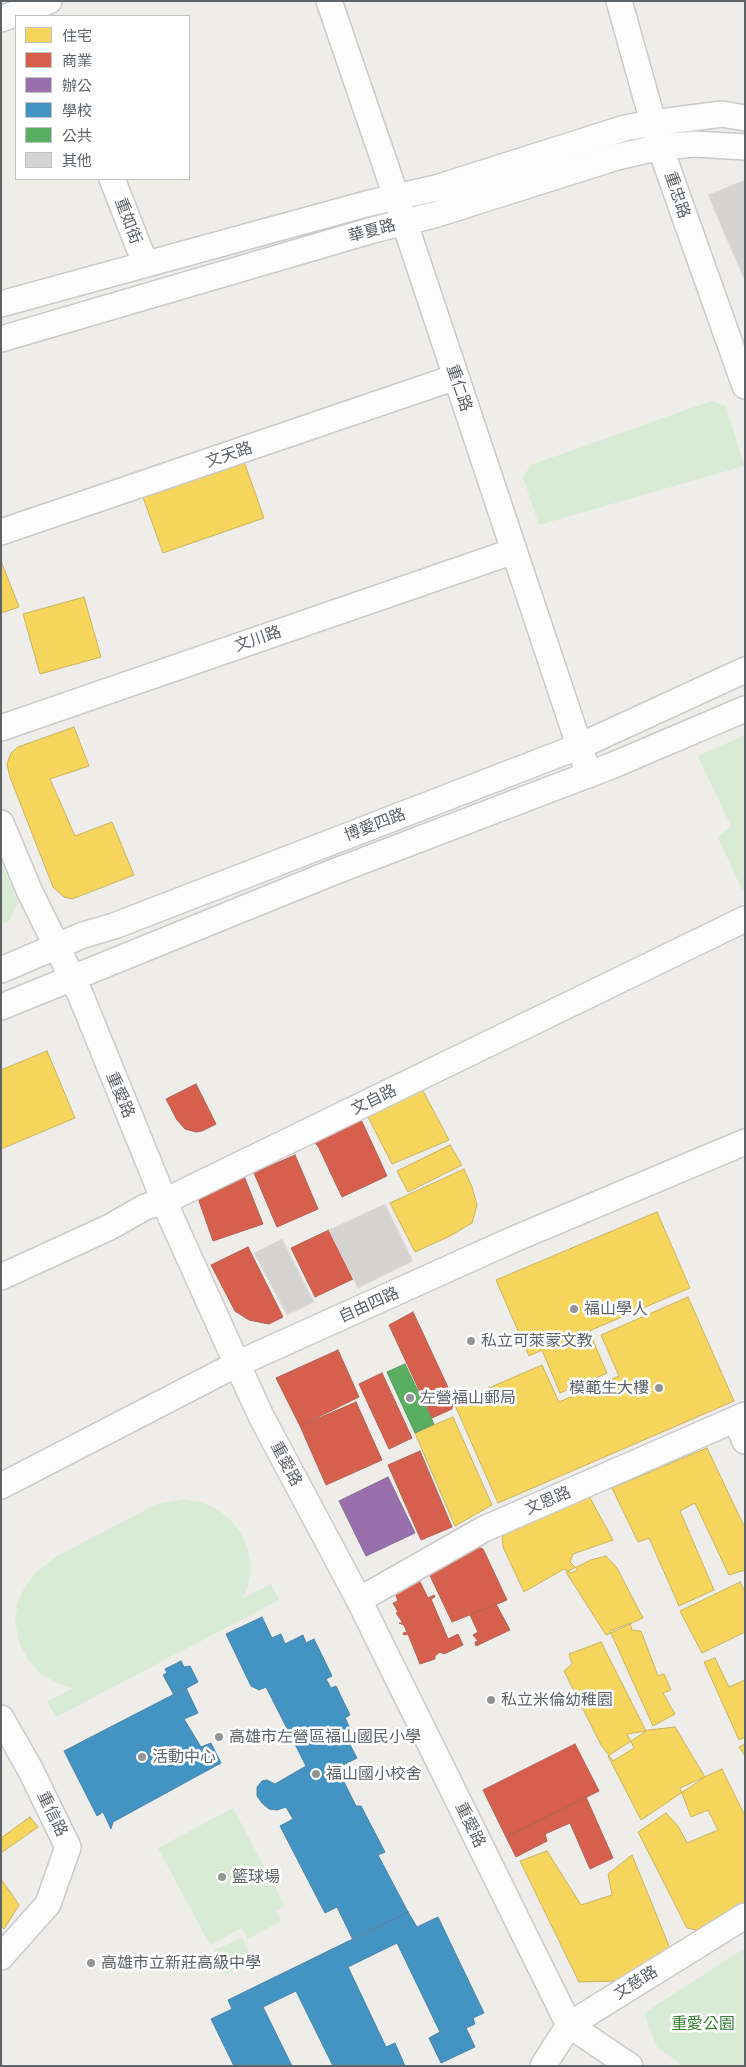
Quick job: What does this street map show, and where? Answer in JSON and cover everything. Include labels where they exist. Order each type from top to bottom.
[{"type":"street","name":"重仁路","points":[[328,1],[405,223],[589,775]]},
{"type":"street","name":"重忠路","points":[[618,1],[660,147],[745,386]]},
{"type":"street","points":[[1,19],[48,5]]},
{"type":"street","name":"華夏路","points":[[1,304],[366,204],[436,188],[625,128],[652,122],[722,114],[745,118]]},
{"type":"street","name":"華夏路","points":[[1,339],[373,230],[405,223],[617,157],[660,147],[695,144],[745,147]]},
{"type":"street","name":"重如街","points":[[112,180],[145,263]]},
{"type":"street","name":"文天路","points":[[1,532],[456,377]]},
{"type":"street","name":"文川路","points":[[1,728],[514,551]]},
{"type":"street","name":"博愛四路","points":[[1,970],[57,946],[580,746],[745,670]]},
{"type":"street","name":"博愛四路","points":[[1,1007],[331,874],[589,775],[745,709]]},
{"type":"street","name":"重愛路","points":[[1,823],[29,890],[72,979],[165,1201],[262,1418],[358,1600],[569,2025],[630,2066]]},
{"type":"street","name":"文自路","points":[[1,1277],[110,1227],[145,1207],[165,1201],[745,920]]},
{"type":"street","name":"自由四路","points":[[1,1486],[237,1364],[512,1240],[745,1142]]},
{"type":"street","name":"文恩路","points":[[358,1600],[484,1529],[742,1425]]},
{"type":"street","name":"重信路","points":[[1,1718],[30,1769],[68,1847],[48,1904],[1,1957]]},
{"type":"street","name":"文慈路","points":[[543,2066],[569,2025],[745,1916]]},
{"type":"green space","points":[[711,401],[726,406],[744,466],[539,525],[523,477],[531,465]]},
{"type":"green space","points":[[745,735],[745,888],[742,890],[718,837],[731,826],[698,756]]},
{"type":"green space","points":[[1,863],[18,902],[9,921],[1,924]]},
{"type":"green space","points":[[183,1499],[200,1502],[217,1509],[231,1520],[242,1534],[248,1550],[251,1568],[248,1586],[243,1598],[271,1584],[279,1600],[56,1717],[47,1702],[73,1688],[57,1683],[41,1674],[29,1661],[20,1646],[15,1620],[18,1602],[25,1586],[36,1572],[57,1556],[157,1504]]},
{"type":"green space","name":"籃球場","points":[[233,1808],[285,1906],[276,1911],[281,1921],[248,1939],[242,1928],[210,1945],[158,1848]]},
{"type":"green space","points":[[242,1938],[253,1962],[225,1975],[214,1950]]},
{"type":"green space","name":"重愛公園","points":[[745,1948],[745,2066],[683,2066],[657,2047],[644,2013]]},
{"type":"building: 住宅","points":[[241,453],[264,518],[163,553],[140,489]]},
{"type":"building: 住宅","points":[[1,561],[19,607],[1,613]]},
{"type":"building: 住宅","points":[[84,597],[101,657],[40,674],[23,614]]},
{"type":"building: 住宅","points":[[74,727],[89,766],[50,779],[75,836],[112,822],[134,875],[72,899],[64,897],[53,887],[10,777],[7,764],[11,753],[18,747]]},
{"type":"building: 住宅","points":[[47,1051],[75,1118],[1,1149],[1,1070]]},
{"type":"building: 住宅","points":[[422,1089],[449,1140],[392,1164],[367,1115]]},
{"type":"building: 住宅","points":[[450,1145],[462,1165],[408,1192],[397,1171]]},
{"type":"building: 住宅","points":[[464,1169],[477,1205],[472,1223],[450,1236],[415,1252],[390,1203]]},
{"type":"building: 住宅","name":"福山學人","points":[[657,1212],[690,1288],[589,1331],[607,1373],[560,1393],[542,1350],[529,1356],[496,1280]]},
{"type":"building: 住宅","name":"模範生大樓","points":[[688,1297],[734,1401],[498,1503],[454,1403],[542,1365],[559,1402],[619,1376],[601,1335]]},
{"type":"building: 住宅","points":[[453,1417],[492,1505],[455,1526],[415,1433]]},
{"type":"building: 住宅","points":[[707,1448],[745,1528],[745,1570],[729,1575],[695,1503],[680,1511],[714,1590],[679,1606],[649,1538],[638,1542],[612,1488]]},
{"type":"building: 住宅","points":[[589,1496],[613,1540],[573,1554],[570,1562],[578,1570],[571,1573],[564,1569],[524,1592],[503,1547],[502,1538],[507,1531]]},
{"type":"building: 住宅","points":[[606,1556],[617,1568],[643,1618],[606,1635],[566,1572],[591,1560]]},
{"type":"building: 住宅","points":[[740,1582],[745,1592],[745,1632],[702,1653],[680,1611]]},
{"type":"building: 住宅","points":[[630,1623],[632,1630],[641,1631],[658,1676],[664,1674],[671,1690],[663,1693],[675,1714],[653,1726],[610,1631]]},
{"type":"building: 住宅","points":[[601,1642],[646,1731],[627,1734],[634,1748],[613,1761],[601,1745],[564,1671],[572,1664],[569,1654]]},
{"type":"building: 住宅","points":[[715,1658],[729,1687],[745,1680],[745,1737],[739,1740],[704,1662]]},
{"type":"building: 住宅","points":[[675,1727],[705,1777],[641,1820],[608,1756],[648,1730]]},
{"type":"building: 住宅","points":[[745,1744],[745,1756],[739,1747]]},
{"type":"building: 住宅","points":[[722,1769],[745,1816],[745,1908],[706,1932],[687,1928],[638,1832],[666,1813],[678,1826],[687,1843],[718,1830],[708,1810],[691,1817],[680,1788]]},
{"type":"building: 住宅","points":[[30,1817],[38,1827],[1,1853],[1,1838]]},
{"type":"building: 住宅","points":[[547,1851],[581,1905],[612,1895],[608,1874],[632,1855],[672,1953],[615,1981],[579,1982],[520,1861]]},
{"type":"building: 住宅","points":[[1,1879],[19,1905],[4,1929],[1,1926]]},
{"type":"building: 商業","points":[[196,1084],[216,1124],[196,1132],[185,1129],[177,1120],[166,1099]]},
{"type":"building: 商業","points":[[359,1115],[387,1176],[342,1197],[318,1146],[310,1138]]},
{"type":"building: 商業","points":[[295,1155],[318,1209],[277,1227],[254,1173]]},
{"type":"building: 商業","points":[[242,1171],[263,1224],[213,1241],[199,1201],[202,1193]]},
{"type":"building: 商業","points":[[329,1230],[353,1279],[315,1297],[291,1248]]},
{"type":"building: 商業","points":[[248,1247],[283,1317],[269,1324],[249,1320],[235,1311],[211,1265]]},
{"type":"building: 商業","points":[[413,1312],[453,1398],[452,1409],[432,1418],[389,1325]]},
{"type":"building: 商業","points":[[338,1350],[359,1397],[300,1426],[276,1378]]},
{"type":"building: 商業","points":[[382,1373],[412,1438],[389,1449],[359,1384]]},
{"type":"building: 商業","points":[[356,1402],[382,1460],[326,1485],[300,1426]]},
{"type":"building: 商業","points":[[420,1451],[452,1527],[421,1540],[388,1465]]},
{"type":"building: 商業","points":[[478,1547],[483,1549],[507,1600],[452,1622],[424,1563]]},
{"type":"building: 商業","points":[[416,1574],[428,1598],[434,1595],[435,1597],[431,1599],[448,1639],[458,1634],[463,1645],[444,1654],[440,1652],[435,1656],[435,1659],[420,1664],[408,1634],[404,1635],[403,1633],[407,1632],[404,1625],[399,1623],[403,1623],[396,1613],[398,1612],[393,1603],[398,1601],[392,1585]]},
{"type":"building: 商業","points":[[496,1604],[510,1630],[476,1646],[475,1642],[478,1641],[473,1635],[478,1632],[470,1615]]},
{"type":"building: 商業","points":[[575,1744],[599,1791],[506,1837],[483,1790]]},
{"type":"building: 商業","points":[[586,1797],[613,1858],[590,1869],[570,1823],[545,1834],[547,1841],[516,1857],[506,1837]]},
{"type":"building: 辦公","points":[[388,1477],[415,1533],[366,1556],[339,1501]]},
{"type":"building: 學校","name":"福山國小校舍","points":[[262,1617],[272,1638],[281,1634],[285,1644],[303,1635],[306,1643],[314,1639],[332,1676],[326,1679],[331,1688],[336,1686],[350,1715],[345,1718],[352,1732],[345,1735],[357,1758],[337,1768],[356,1806],[361,1806],[385,1852],[378,1855],[408,1912],[353,1940],[337,1907],[325,1913],[280,1826],[293,1819],[286,1807],[277,1810],[269,1809],[257,1796],[257,1787],[262,1781],[267,1780],[275,1784],[306,1766],[266,1687],[259,1690],[251,1686],[226,1634]]},
{"type":"building: 學校","points":[[181,1661],[184,1667],[190,1666],[198,1682],[174,1695],[163,1675],[167,1673],[165,1669]]},
{"type":"building: 學校","name":"活動中心","points":[[186,1688],[198,1713],[184,1719],[201,1747],[211,1743],[221,1763],[113,1822],[111,1829],[103,1812],[97,1816],[64,1751]]},
{"type":"building: 學校","points":[[408,1912],[417,1927],[438,1917],[484,2013],[473,2018],[475,2024],[466,2028],[475,2047],[441,2063],[429,2038],[440,2032],[397,1943],[348,1967],[386,2047],[395,2043],[405,2066],[333,2066],[296,1991],[263,2007],[292,2066],[234,2066],[211,2019],[232,2009],[228,2000]]},
{"type":"building: 公共","name":"左營福山郵局","points":[[405,1364],[434,1424],[415,1433],[387,1372]]},
{"type":"building: 其他","points":[[745,180],[745,281],[708,195]]},
{"type":"building: 其他","points":[[385,1204],[413,1261],[358,1288],[329,1230]]},
{"type":"building: 其他","points":[[282,1239],[314,1302],[287,1315],[254,1253]]},
{"type":"place","name":"福山學人","points":[[574,1309]]},
{"type":"place","name":"私立可萊蒙文教","points":[[471,1341]]},
{"type":"place","name":"模範生大樓","points":[[659,1388]]},
{"type":"place","name":"左營福山郵局","points":[[410,1398]]},
{"type":"place","name":"私立米倫幼稚園","points":[[491,1700]]},
{"type":"place","name":"高雄市左營區福山國民小學","points":[[219,1737]]},
{"type":"place","name":"活動中心","points":[[142,1757]]},
{"type":"place","name":"福山國小校舍","points":[[316,1774]]},
{"type":"place","name":"籃球場","points":[[222,1877]]},
{"type":"place","name":"高雄市立新莊高級中學","points":[[91,1963]]}]
